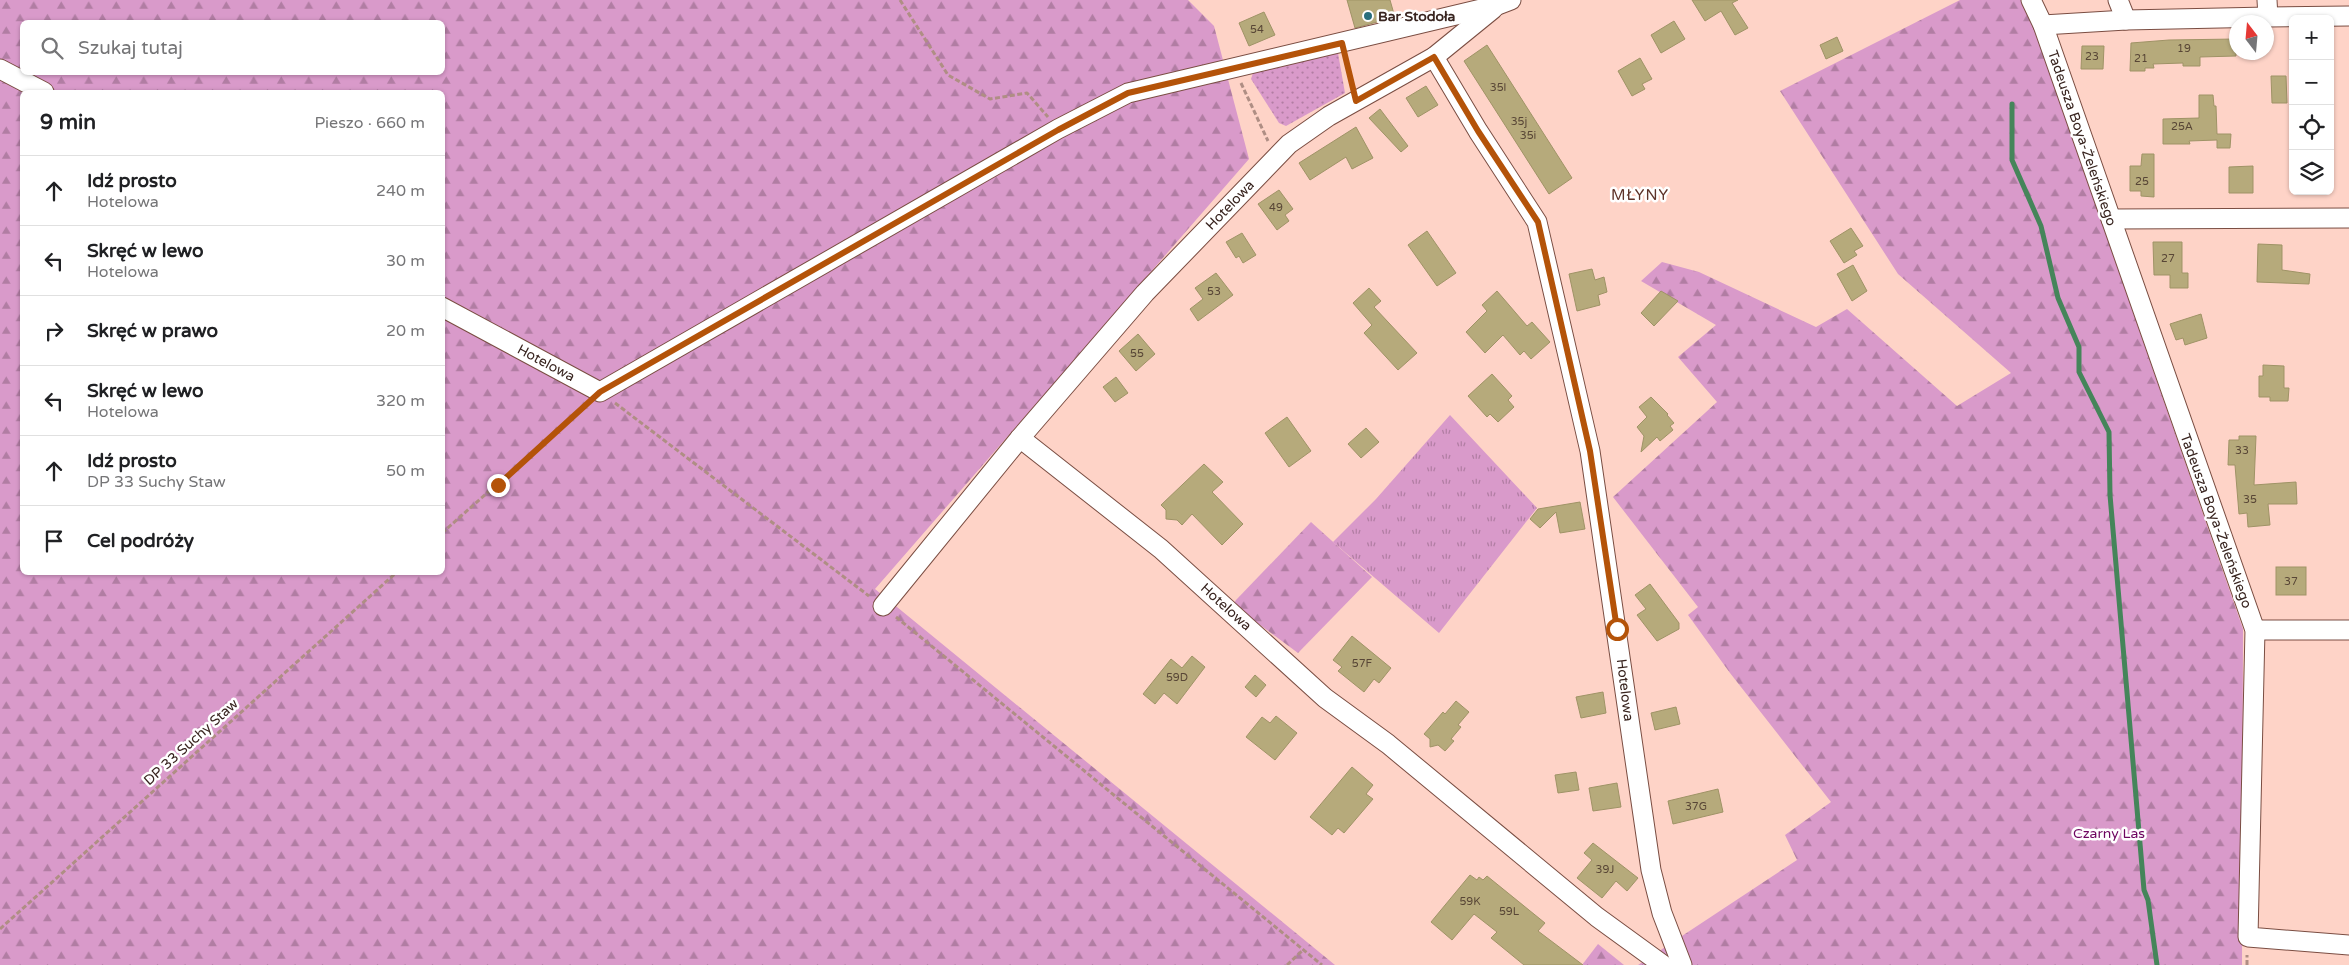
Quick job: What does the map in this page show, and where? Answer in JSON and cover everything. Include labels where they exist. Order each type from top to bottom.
[{"type":"street","name":"Tadeusza Boya-Żeleńskiego","points":[[2031,0],[2043,25],[2255,630],[2248,937],[2349,945]]},
{"type":"street","points":[[2118,0],[2126,20]]},
{"type":"street","name":"Hotelowa","points":[[445,309],[600,392],[1058,130],[1128,93],[1236,69],[1504,3]]},
{"type":"street","name":"Hotelowa","points":[[883,606],[1020,438],[1145,292],[1276,156],[1305,132],[1434,57],[1504,3]]},
{"type":"street","points":[[2043,25],[2268,8],[2349,16]]},
{"type":"street","name":"Hotelowa","points":[[1434,57],[1478,131],[1538,222],[1590,451],[1651,870],[1662,913],[1682,965]]},
{"type":"street","points":[[0,69],[40,90]]},
{"type":"street","points":[[2111,219],[2349,218]]},
{"type":"street","name":"Hotelowa","points":[[1020,438],[1161,549],[1325,698],[1388,744],[1597,917],[1663,965]]},
{"type":"street","points":[[2255,630],[2349,630]]},
{"type":"path","points":[[900,0],[948,75],[990,99],[1028,93],[1058,130]]},
{"type":"path","points":[[1342,43],[1356,101]]},
{"type":"path","points":[[1236,69],[1252,110],[1276,156]]},
{"type":"path","points":[[445,530],[600,392],[883,606],[1322,965]]},
{"type":"path","name":"DP 33 Suchy Staw","points":[[0,928],[394,575]]},
{"type":"path","points":[[1287,965],[1303,950]]},
{"type":"green space","points":[[0,0],[1188,0],[1214,26],[1249,159],[875,589],[1335,965],[0,965]]},
{"type":"green space","name":"Czarny Las","points":[[1960,0],[2021,0],[2035,30],[2243,629],[2242,965],[1638,965],[1797,860],[1785,835],[1831,802],[1730,673],[1688,615],[1698,607],[1613,497],[1717,402],[1678,357],[1716,325],[1641,281],[1662,262],[1699,272],[1816,327],[1847,309],[1957,406],[2011,373],[1898,274],[1780,91]]},
{"type":"green space","points":[[1338,53],[1345,93],[1286,126],[1279,123],[1251,79],[1253,73]]},
{"type":"green space","points":[[1450,415],[1537,508],[1439,633],[1333,542],[1376,499]]},
{"type":"green space","points":[[1311,522],[1372,577],[1298,653],[1233,605]]},
{"type":"green space","points":[[1598,944],[1624,965],[1582,965]]},
{"type":"building","name":"Bar Stodoła","points":[[1347,0],[1390,0],[1394,14],[1376,19],[1377,22],[1355,28]]},
{"type":"building","points":[[1692,0],[1738,0],[1732,3],[1748,28],[1735,35],[1721,11],[1705,21]]},
{"type":"building","points":[[1264,12],[1275,35],[1249,46],[1239,23]]},
{"type":"building","points":[[1674,21],[1685,39],[1661,53],[1651,35]]},
{"type":"building","points":[[1837,37],[1843,51],[1826,59],[1820,45]]},
{"type":"building","points":[[2229,39],[2229,56],[2200,57],[2200,66],[2183,66],[2183,63],[2153,64],[2154,68],[2145,68],[2145,71],[2130,71],[2131,43]]},
{"type":"building","points":[[1487,45],[1572,178],[1549,194],[1464,61]]},
{"type":"building","points":[[2082,46],[2104,46],[2103,69],[2081,69]]},
{"type":"building","points":[[1640,58],[1652,79],[1642,84],[1645,89],[1632,96],[1618,71]]},
{"type":"building","points":[[2271,76],[2286,76],[2287,103],[2272,103]]},
{"type":"building","points":[[1426,86],[1438,105],[1418,117],[1406,98]]},
{"type":"building","points":[[2199,95],[2213,95],[2214,106],[2216,106],[2217,134],[2231,134],[2230,148],[2217,148],[2217,140],[2189,141],[2190,144],[2163,144],[2163,119],[2199,118]]},
{"type":"building","points":[[1380,109],[1408,146],[1401,152],[1369,118]]},
{"type":"building","points":[[1356,127],[1373,158],[1352,169],[1346,157],[1310,180],[1299,163]]},
{"type":"building","points":[[2142,154],[2154,154],[2154,197],[2141,196],[2141,191],[2130,191],[2130,166],[2141,166]]},
{"type":"building","points":[[2253,166],[2253,193],[2229,193],[2229,167]]},
{"type":"building","points":[[1279,190],[1293,209],[1285,215],[1289,221],[1277,230],[1258,204]]},
{"type":"building","points":[[1851,228],[1863,246],[1854,251],[1857,255],[1844,263],[1830,241]]},
{"type":"building","points":[[1427,231],[1456,273],[1437,286],[1408,245]]},
{"type":"building","points":[[1242,233],[1256,255],[1243,263],[1239,256],[1236,258],[1226,242]]},
{"type":"building","points":[[2153,242],[2182,242],[2182,273],[2188,273],[2188,288],[2170,288],[2170,275],[2154,275]]},
{"type":"building","points":[[2258,244],[2282,245],[2282,270],[2310,274],[2309,284],[2257,282]]},
{"type":"building","points":[[1853,265],[1867,291],[1852,301],[1837,274]]},
{"type":"building","points":[[1592,269],[1595,280],[1604,277],[1607,292],[1598,295],[1600,305],[1577,311],[1569,274]]},
{"type":"building","points":[[1216,273],[1233,295],[1198,321],[1190,309],[1203,299],[1195,288]]},
{"type":"building","points":[[1369,288],[1381,301],[1374,307],[1417,353],[1398,370],[1364,333],[1372,325],[1353,303]]},
{"type":"building","points":[[1497,291],[1527,326],[1532,322],[1550,342],[1531,359],[1524,351],[1520,355],[1503,335],[1485,353],[1466,332],[1487,311],[1482,305]]},
{"type":"building","points":[[1661,291],[1678,301],[1654,326],[1641,313]]},
{"type":"building","points":[[2201,314],[2207,338],[2185,345],[2183,338],[2176,340],[2170,324]]},
{"type":"building","points":[[1138,334],[1155,354],[1136,371],[1119,351]]},
{"type":"building","points":[[2263,365],[2284,366],[2284,388],[2289,388],[2288,401],[2270,401],[2270,397],[2259,397],[2259,376],[2263,376]]},
{"type":"building","points":[[1492,374],[1512,396],[1508,400],[1514,407],[1498,422],[1490,414],[1487,417],[1468,396]]},
{"type":"building","points":[[1116,377],[1128,393],[1115,402],[1103,387]]},
{"type":"building","points":[[1651,397],[1674,423],[1670,426],[1673,430],[1660,441],[1657,437],[1641,452],[1644,436],[1637,427],[1647,417],[1639,407]]},
{"type":"building","points":[[1287,417],[1311,451],[1289,467],[1265,433]]},
{"type":"building","points":[[1366,428],[1379,442],[1361,458],[1348,444]]},
{"type":"building","points":[[2239,436],[2256,436],[2254,485],[2296,482],[2297,504],[2268,504],[2270,525],[2248,527],[2247,513],[2239,514],[2235,465],[2228,465],[2229,440],[2239,440]]},
{"type":"building","points":[[1204,464],[1223,482],[1212,492],[1243,524],[1222,545],[1192,514],[1182,525],[1177,520],[1166,519],[1166,510],[1161,505]]},
{"type":"building","points":[[1580,502],[1585,529],[1560,533],[1556,512],[1540,528],[1530,519],[1538,509]]},
{"type":"building","points":[[2276,567],[2306,567],[2306,595],[2276,595]]},
{"type":"building","points":[[1650,584],[1679,623],[1679,629],[1657,641],[1637,615],[1646,609],[1635,595]]},
{"type":"building","points":[[1352,636],[1391,668],[1379,683],[1374,679],[1364,692],[1338,671],[1342,667],[1333,660]]},
{"type":"building","points":[[1192,656],[1205,667],[1177,704],[1164,693],[1155,704],[1143,694],[1171,659],[1182,668]]},
{"type":"building","points":[[1255,675],[1266,685],[1256,697],[1245,687]]},
{"type":"building","points":[[1603,692],[1606,713],[1581,718],[1576,697]]},
{"type":"building","points":[[1456,701],[1469,712],[1458,725],[1461,727],[1451,739],[1454,741],[1445,751],[1438,745],[1430,747],[1430,739],[1424,734],[1443,712],[1445,714]]},
{"type":"building","points":[[1676,707],[1680,724],[1655,730],[1651,713]]},
{"type":"building","points":[[1276,716],[1297,733],[1275,760],[1246,737],[1262,717],[1270,723]]},
{"type":"building","points":[[1352,767],[1373,785],[1366,794],[1373,799],[1344,833],[1338,828],[1332,835],[1310,817]]},
{"type":"building","points":[[1576,772],[1579,790],[1558,793],[1555,775]]},
{"type":"building","points":[[1617,783],[1621,807],[1593,811],[1589,788]]},
{"type":"building","points":[[1718,789],[1723,812],[1673,824],[1668,801]]},
{"type":"building","points":[[1593,843],[1638,878],[1627,891],[1616,881],[1602,898],[1577,878],[1592,860],[1584,853]]},
{"type":"building","points":[[1470,875],[1477,880],[1479,877],[1483,880],[1487,876],[1545,923],[1538,931],[1583,965],[1524,965],[1491,938],[1497,932],[1474,914],[1452,940],[1431,922]]},
{"type":"waterway","points":[[2012,104],[2012,160],[2041,226],[2058,298],[2079,347],[2079,372],[2109,432],[2110,495],[2144,890],[2148,900],[2157,965]]},
{"type":"place","name":"Bar Stodoła","points":[[1368,16]]},
{"type":"district","name":"MŁYNY","points":[[1640,195]]},
{"type":"route","points":[[498,485],[600,392],[845,250],[1058,130],[1128,93],[1342,43],[1356,101],[1434,57],[1478,131],[1538,222],[1590,451],[1617,629]]}]
